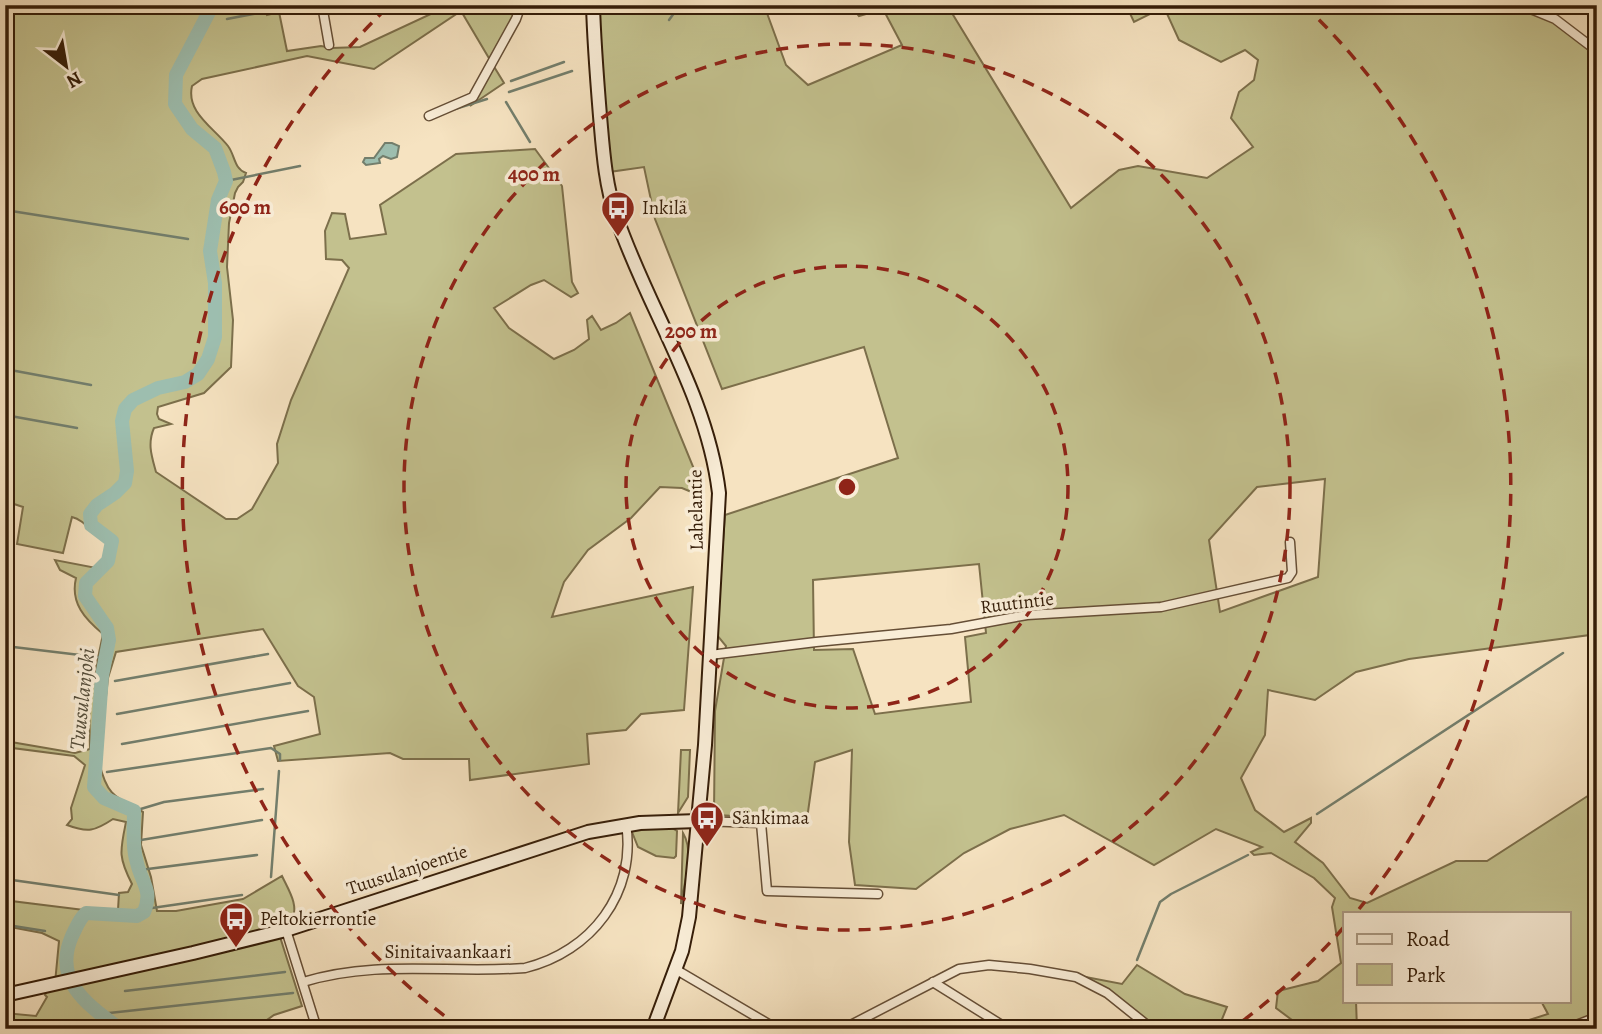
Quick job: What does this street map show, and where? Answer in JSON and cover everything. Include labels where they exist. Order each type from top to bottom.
[{"type":"main road","name":"Lahelantie","points":[[593,5],[604,168],[615,213],[682,366],[706,428],[715,462],[718,517],[689,917],[675,969],[653,1029]]},
{"type":"main road","name":"Tuusulanjoentie","points":[[5,995],[286,930],[588,832],[626,824],[698,821]]},
{"type":"street","points":[[322,5],[329,45]]},
{"type":"street","points":[[429,116],[473,97],[521,5]]},
{"type":"street","points":[[1521,5],[1534,8],[1555,19],[1597,51]]},
{"type":"street","name":"Ruutintie","points":[[710,655],[951,629],[1027,615],[1161,607],[1212,593],[1288,578],[1292,572],[1290,542]]},
{"type":"street","points":[[698,821],[761,823],[767,891],[878,894]]},
{"type":"street","name":"Sinitaivaankaari","points":[[303,982],[355,969],[525,968],[562,955],[595,929],[619,891],[627,859],[626,824]]},
{"type":"street","points":[[286,930],[317,1029]]},
{"type":"street","points":[[843,1029],[959,969],[989,965],[1076,977],[1107,993],[1152,1029]]},
{"type":"street","points":[[675,969],[777,1029]]},
{"type":"street","points":[[933,982],[1008,1029]]},
{"type":"street","points":[[1566,1029],[1597,1017]]},
{"type":"green space","points":[[5,5],[265,5],[267,15],[279,12],[287,51],[321,46],[360,47],[450,5],[526,5],[493,65],[461,11],[374,69],[307,56],[202,79],[192,86],[191,95],[197,111],[228,146],[237,165],[246,173],[235,193],[229,223],[227,267],[233,320],[231,367],[204,393],[158,407],[159,419],[171,424],[154,428],[152,434],[151,450],[156,472],[226,519],[237,519],[252,509],[278,463],[277,444],[291,400],[349,268],[342,260],[326,259],[325,231],[332,213],[345,214],[350,239],[386,234],[380,205],[456,154],[535,149],[562,186],[572,282],[578,293],[571,297],[544,280],[494,308],[509,328],[554,359],[574,350],[589,339],[587,320],[592,316],[601,330],[630,313],[694,469],[701,496],[682,488],[660,487],[631,518],[588,550],[564,582],[552,617],[693,587],[684,710],[641,714],[626,730],[587,734],[589,764],[470,780],[469,759],[403,759],[390,753],[278,761],[274,746],[320,734],[314,697],[298,686],[263,629],[116,652],[108,678],[99,762],[105,782],[113,794],[143,812],[141,845],[151,877],[157,911],[176,911],[243,899],[282,876],[292,898],[292,921],[275,921],[302,1006],[274,1015],[254,1029],[5,1029],[5,1013],[36,1016],[47,997],[45,995],[48,988],[55,983],[59,941],[42,933],[5,926],[14,912],[11,901],[84,910],[118,910],[119,893],[128,892],[132,884],[124,867],[122,854],[126,822],[113,819],[86,830],[67,825],[72,819],[71,808],[85,765],[74,756],[5,747],[5,741],[75,753],[90,749],[89,701],[103,634],[80,610],[75,595],[76,578],[60,570],[55,560],[96,568],[105,556],[107,542],[72,517],[63,553],[17,544],[23,507],[5,501],[12,461],[5,460]]},
{"type":"green space","points":[[597,5],[764,5],[786,65],[808,85],[902,45],[883,9],[859,16],[850,5],[947,5],[1071,208],[1119,170],[1138,166],[1207,178],[1253,147],[1231,118],[1239,92],[1254,80],[1258,60],[1245,50],[1221,62],[1179,40],[1164,7],[1134,22],[1126,5],[1531,5],[1597,55],[1597,634],[1409,659],[1356,672],[1315,700],[1268,690],[1265,735],[1241,778],[1255,810],[1284,832],[1311,818],[1311,823],[1295,842],[1323,863],[1350,898],[1367,903],[1456,861],[1487,861],[1597,790],[1597,1026],[1592,1015],[1554,1029],[1501,1029],[1548,1014],[1542,1002],[1570,1002],[1570,912],[1343,912],[1343,1002],[1356,1002],[1357,1029],[1304,1029],[1276,1008],[1278,991],[1318,981],[1341,963],[1332,907],[1335,898],[1314,878],[1271,853],[1254,855],[1251,852],[1262,847],[1216,829],[1154,865],[1064,815],[1010,829],[964,853],[916,889],[855,885],[849,842],[852,750],[815,762],[807,819],[714,815],[715,711],[726,646],[716,634],[725,515],[898,458],[864,347],[722,389],[655,219],[644,167],[609,172]],"holes":[[[1325,479],[1318,577],[1220,612],[1209,540],[1257,487]],[[979,564],[986,633],[965,637],[971,702],[875,714],[853,649],[814,650],[813,580]]]},
{"type":"green space","points":[[493,65],[504,83],[470,106]]},
{"type":"green space","points":[[681,750],[690,750],[688,797],[678,813]]},
{"type":"green space","points":[[637,827],[672,828],[677,831],[676,856],[656,856],[638,847],[632,832]]},
{"type":"green space","points":[[683,833],[688,858],[681,904]]},
{"type":"green space","points":[[1137,965],[1185,994],[1227,1007],[1218,1029],[1151,1029],[1115,998],[1070,974],[1122,984]]},
{"type":"shaded area","points":[[385,143],[399,146],[397,157],[391,159],[383,156],[379,159],[380,163],[366,165],[363,162],[365,158],[374,158]]},
{"type":"waterway","name":"Tuusulanjoki","points":[[120,1029],[85,1001],[70,979],[67,966],[67,952],[72,936],[86,913],[137,916],[144,912],[147,898],[134,851],[134,811],[104,798],[94,787],[102,676],[109,640],[107,628],[85,596],[86,583],[108,561],[112,541],[91,525],[90,514],[125,483],[127,471],[122,421],[125,409],[133,400],[158,388],[185,382],[198,374],[208,359],[215,337],[215,283],[210,251],[218,200],[226,181],[215,148],[192,129],[175,104],[176,75],[209,12],[210,5]]},
{"type":"waterway","points":[[669,20],[680,5]]},
{"type":"waterway","points":[[227,19],[263,12]]},
{"type":"waterway","points":[[511,81],[564,62]]},
{"type":"waterway","points":[[509,92],[572,71]]},
{"type":"waterway","points":[[455,109],[487,99]]},
{"type":"waterway","points":[[506,102],[530,142]]},
{"type":"waterway","points":[[226,181],[300,166]]},
{"type":"waterway","points":[[5,210],[188,239]]},
{"type":"waterway","points":[[5,369],[91,385]]},
{"type":"waterway","points":[[5,415],[77,428]]},
{"type":"waterway","points":[[5,646],[105,658]]},
{"type":"waterway","points":[[1317,814],[1563,653]]},
{"type":"waterway","points":[[115,681],[268,654]]},
{"type":"waterway","points":[[117,714],[290,683]]},
{"type":"waterway","points":[[122,744],[308,711]]},
{"type":"waterway","points":[[107,772],[271,748],[280,754],[280,760]]},
{"type":"waterway","points":[[271,877],[279,771]]},
{"type":"waterway","points":[[134,811],[164,802],[263,789]]},
{"type":"waterway","points":[[135,841],[262,820]]},
{"type":"waterway","points":[[140,870],[257,855]]},
{"type":"waterway","points":[[1137,960],[1160,902],[1248,855]]},
{"type":"waterway","points":[[5,879],[119,895]]},
{"type":"waterway","points":[[145,909],[242,895]]},
{"type":"waterway","points":[[7,925],[45,931]]},
{"type":"waterway","points":[[125,991],[285,972]]},
{"type":"waterway","points":[[100,1014],[293,993]]},
{"type":"waterway","points":[[170,1029],[229,1022]]},
{"type":"waterway","points":[[147,1029],[154,1029]]},
{"type":"place","name":"Inkilä","points":[[618,238]]},
{"type":"place","name":"Sänkimaa","points":[[707,848]]},
{"type":"place","name":"Peltokierrontie","points":[[236,949]]}]
